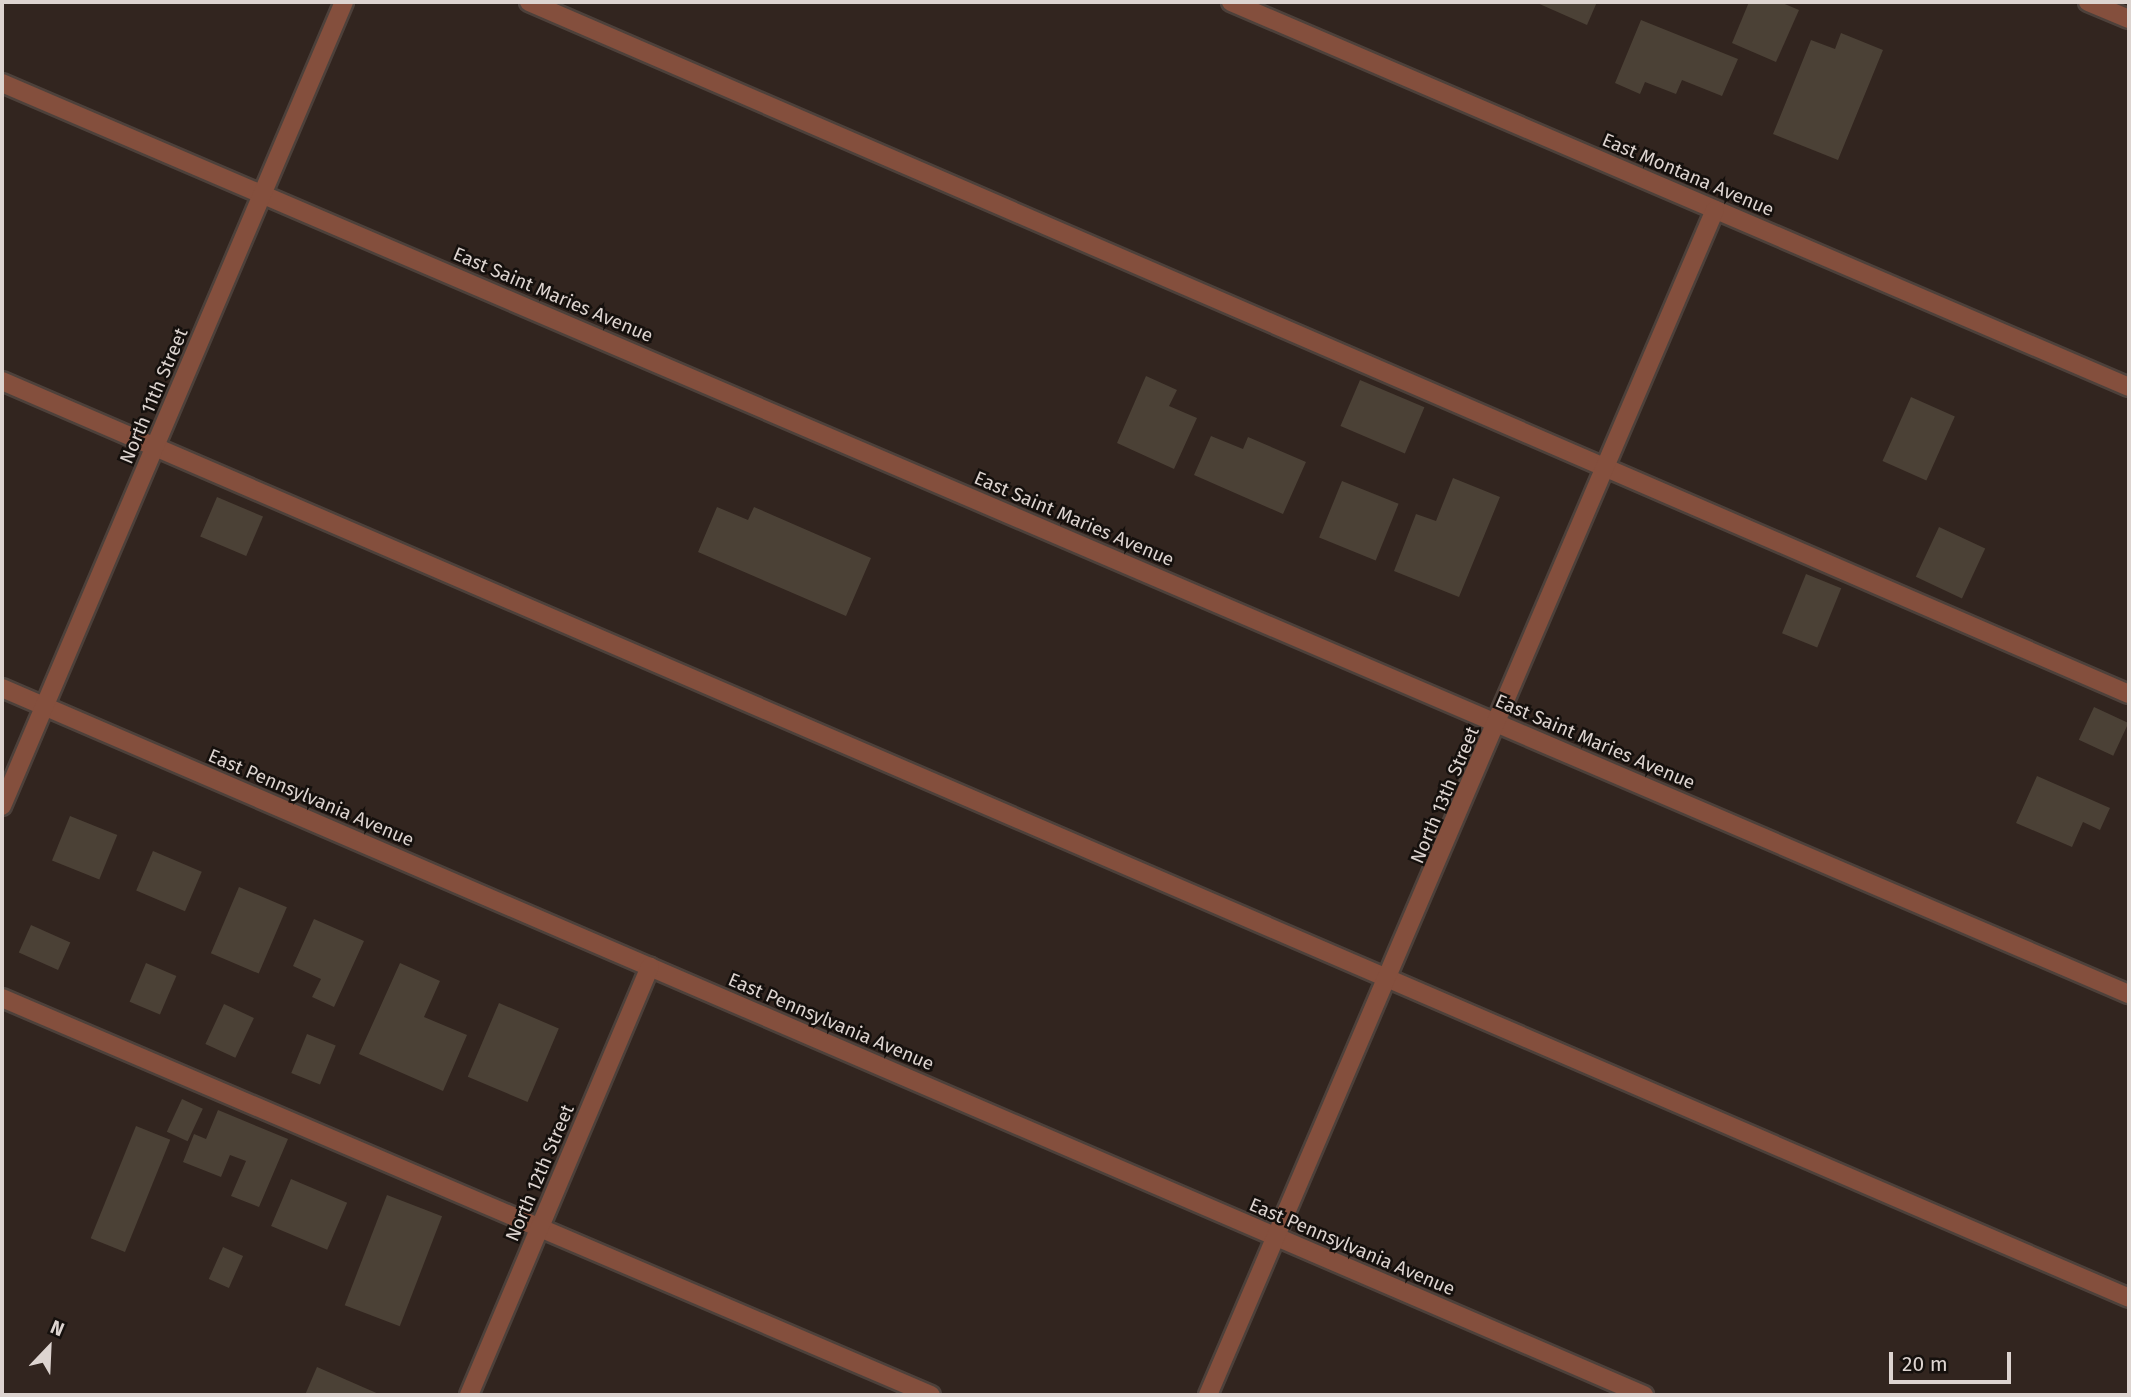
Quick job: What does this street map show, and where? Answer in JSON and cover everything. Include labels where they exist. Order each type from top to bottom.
[{"type":"street","name":"North 11th Street","points":[[2,806],[344,2]]},
{"type":"street","points":[[529,2],[2129,694]]},
{"type":"street","name":"East Montana Avenue","points":[[1231,2],[2129,387]]},
{"type":"street","points":[[2088,2],[2129,19]]},
{"type":"street","name":"East Saint Maries Avenue","points":[[2,83],[2129,994]]},
{"type":"street","name":"North 13th Street","points":[[1209,1395],[1499,724],[1715,210]]},
{"type":"street","points":[[2,381],[2129,1298]]},
{"type":"street","name":"East Pennsylvania Avenue","points":[[2,688],[1644,1395]]},
{"type":"street","name":"North 12th Street","points":[[469,1395],[650,967]]},
{"type":"street","points":[[2,998],[931,1395]]},
{"type":"building","points":[[1535,2],[1597,2],[1587,25]]},
{"type":"building","points":[[1749,2],[1780,2],[1799,10],[1776,62],[1732,43]]},
{"type":"building","points":[[1641,20],[1738,59],[1722,96],[1682,80],[1676,94],[1645,82],[1640,94],[1615,83]]},
{"type":"building","points":[[1841,33],[1883,50],[1838,160],[1773,134],[1811,40],[1835,49]]},
{"type":"building","points":[[1146,376],[1177,390],[1169,406],[1197,418],[1174,469],[1117,443]]},
{"type":"building","points":[[1360,380],[1424,407],[1405,453],[1340,426]]},
{"type":"building","points":[[1911,397],[1955,417],[1926,480],[1883,461]]},
{"type":"building","points":[[1211,436],[1243,449],[1248,437],[1306,462],[1283,514],[1194,475]]},
{"type":"building","points":[[1453,478],[1500,497],[1459,597],[1394,571],[1416,514],[1436,521]]},
{"type":"building","points":[[1342,481],[1399,504],[1376,560],[1319,538]]},
{"type":"building","points":[[217,497],[263,517],[246,556],[200,537]]},
{"type":"building","points":[[717,507],[748,520],[754,507],[871,558],[846,616],[698,552]]},
{"type":"building","points":[[1939,527],[1985,549],[1962,598],[1916,577]]},
{"type":"building","points":[[1806,574],[1841,588],[1817,648],[1782,633]]},
{"type":"building","points":[[2094,707],[2128,723],[2113,756],[2079,740]]},
{"type":"building","points":[[2037,776],[2110,808],[2100,830],[2083,822],[2072,847],[2016,823]]},
{"type":"building","points":[[70,816],[117,835],[99,880],[52,861]]},
{"type":"building","points":[[153,851],[202,872],[185,911],[136,891]]},
{"type":"building","points":[[239,887],[287,907],[259,974],[211,953]]},
{"type":"building","points":[[314,919],[364,941],[334,1007],[312,997],[321,979],[293,966]]},
{"type":"building","points":[[31,925],[70,942],[58,970],[19,952]]},
{"type":"building","points":[[146,963],[176,976],[160,1015],[130,1002]]},
{"type":"building","points":[[400,963],[440,981],[424,1017],[467,1035],[443,1091],[359,1054]]},
{"type":"building","points":[[499,1003],[559,1028],[528,1102],[468,1077]]},
{"type":"building","points":[[224,1004],[254,1018],[235,1058],[205,1044]]},
{"type":"building","points":[[307,1034],[336,1046],[320,1085],[291,1073]]},
{"type":"building","points":[[182,1099],[203,1109],[188,1141],[167,1132]]},
{"type":"building","points":[[218,1110],[288,1139],[259,1207],[231,1196],[246,1161],[230,1155],[221,1177],[183,1162],[194,1134],[206,1139]]},
{"type":"building","points":[[136,1126],[170,1140],[125,1252],[91,1238]]},
{"type":"building","points":[[291,1179],[347,1203],[327,1250],[271,1226]]},
{"type":"building","points":[[387,1195],[442,1216],[400,1326],[345,1305]]},
{"type":"building","points":[[223,1247],[243,1256],[229,1288],[209,1279]]},
{"type":"building","points":[[317,1367],[381,1395],[305,1395]]}]
